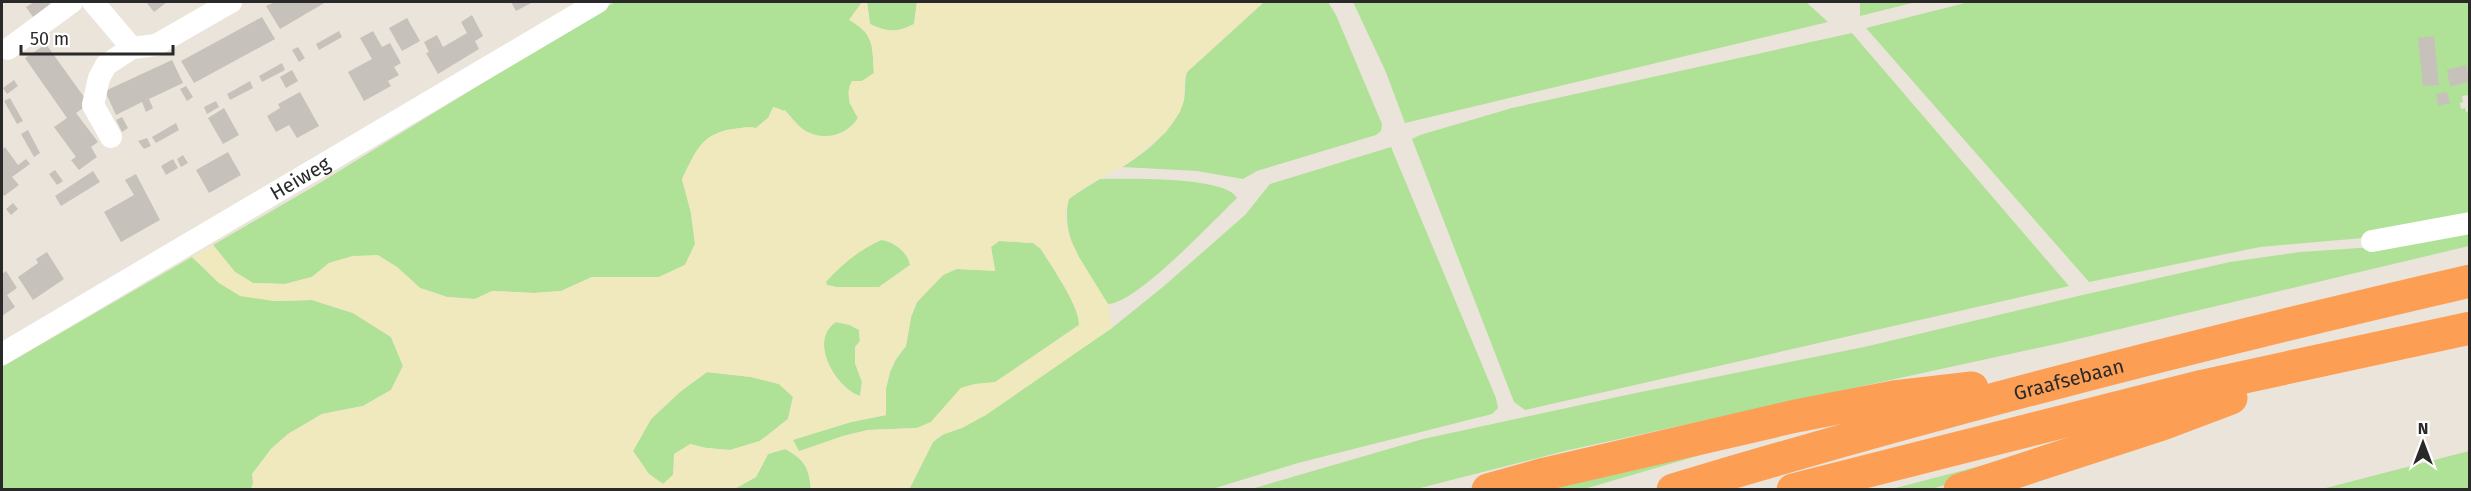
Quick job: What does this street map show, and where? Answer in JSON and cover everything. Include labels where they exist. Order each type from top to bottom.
[{"type":"highway","name":"Graafsebaan","points":[[1673,489],[1810,448],[2087,375],[2469,282]]},
{"type":"highway","name":"Graafsebaan","points":[[1793,489],[2192,389],[2469,328]]},
{"type":"highway","points":[[1960,489],[2162,424],[2345,355]]},
{"type":"highway","points":[[1488,489],[1796,416],[1894,397],[2087,375]]},
{"type":"street","points":[[8,49],[72,2]]},
{"type":"street","points":[[93,2],[132,48]]},
{"type":"street","points":[[111,137],[93,105],[99,78],[106,64],[132,48],[156,45],[231,2]]},
{"type":"street","name":"Heiweg","points":[[2,354],[598,2]]},
{"type":"street","points":[[2372,241],[2469,223]]},
{"type":"green space","points":[[615,2],[862,2],[850,19],[864,30],[871,42],[874,73],[862,81],[849,102],[858,118],[839,134],[820,136],[805,131],[785,110],[768,118],[756,128],[744,127],[722,131],[706,140],[700,146],[682,179],[691,213],[695,244],[685,265],[659,277],[592,277],[561,291],[534,293],[492,291],[475,299],[447,297],[420,288],[397,267],[353,256],[329,263],[312,277],[285,284],[253,283],[235,272],[213,245],[318,184]]},
{"type":"green space","points":[[867,2],[917,2],[914,24],[892,30],[870,24]]},
{"type":"green space","points":[[1264,2],[1328,2],[1336,15],[1382,124],[1381,131],[1376,135],[1257,171],[1243,179],[1197,171],[1122,167],[1150,147],[1175,120],[1184,100],[1187,72]]},
{"type":"green space","points":[[1353,2],[1806,2],[1828,22],[1405,123],[1385,70]]},
{"type":"green space","points":[[1860,2],[1916,2],[1860,16]]},
{"type":"green space","points":[[1969,2],[2469,2],[2469,95],[2462,96],[2463,102],[2460,103],[2461,109],[2465,108],[2466,112],[2469,111],[2469,218],[2374,237],[2260,247],[2089,282],[1866,28]]},
{"type":"green space","points":[[1852,33],[2069,286],[1525,410],[1514,402],[1412,139],[1512,108]]},
{"type":"green space","points":[[1391,147],[1496,398],[1498,408],[1492,414],[1298,463],[1212,489],[909,490],[933,442],[948,431],[962,428],[1112,328],[1245,215],[1270,184]]},
{"type":"green space","points":[[1100,179],[1195,182],[1229,191],[1237,198],[1137,291],[1108,304],[1084,268],[1071,241],[1067,213],[1069,198]]},
{"type":"green space","points":[[2469,228],[2469,246],[2061,343],[1569,450],[1416,489],[1248,490],[1423,439],[1864,347],[2230,262],[2300,252],[2374,247]]},
{"type":"green space","points":[[881,240],[890,242],[899,248],[909,260],[910,265],[879,287],[827,285],[825,282],[844,263]]},
{"type":"green space","points":[[999,241],[1033,243],[1041,249],[1070,297],[1079,325],[995,383],[975,384],[961,388],[931,422],[917,428],[868,430],[843,436],[799,452],[792,440],[851,422],[886,415],[886,388],[890,372],[906,346],[911,317],[917,302],[943,275],[957,269],[995,270],[991,247]]},
{"type":"green space","points":[[192,257],[219,283],[273,301],[312,300],[353,313],[391,337],[403,366],[391,390],[363,406],[322,414],[288,434],[271,449],[253,474],[251,490],[2,489],[2,367]]},
{"type":"green space","points":[[836,322],[859,330],[860,341],[855,347],[855,363],[862,382],[860,396],[842,384],[828,363],[824,340],[828,330]]},
{"type":"green space","points":[[707,372],[751,377],[779,384],[793,397],[788,419],[760,441],[730,450],[690,444],[673,475],[663,484],[649,474],[633,451],[651,419],[681,391]]},
{"type":"green space","points":[[1776,433],[1584,489],[1510,490]]},
{"type":"green space","points":[[785,449],[805,465],[811,489],[733,490],[756,477],[768,454]]},
{"type":"green space","points":[[2469,451],[2469,489],[2322,489]]},
{"type":"green space","points":[[2030,453],[2031,457],[1932,489],[1888,490]]},
{"type":"sand","points":[[862,2],[867,2],[870,24],[892,30],[914,24],[917,2],[1264,2],[1187,72],[1184,80],[1184,100],[1180,112],[1166,132],[1127,164],[1087,186],[1069,199],[1065,213],[1069,236],[1108,304],[1112,328],[986,415],[962,428],[939,436],[933,442],[909,489],[811,489],[805,465],[785,449],[768,454],[756,477],[733,489],[251,489],[252,474],[271,449],[288,434],[322,414],[363,406],[391,390],[403,366],[391,337],[353,313],[312,300],[273,301],[240,296],[219,283],[192,257],[213,245],[235,272],[253,283],[285,284],[312,277],[329,263],[353,256],[378,255],[397,267],[420,288],[447,297],[475,299],[492,291],[534,293],[561,291],[592,277],[659,277],[685,265],[695,244],[691,213],[682,179],[700,146],[706,140],[722,131],[744,127],[756,128],[768,118],[773,107],[786,112],[800,127],[815,135],[839,134],[853,125],[858,118],[849,100],[852,81],[862,81],[874,73],[873,55],[868,36],[849,20]],"holes":[[[881,240],[895,245],[903,252],[910,265],[879,287],[827,285],[826,282],[845,263]],[[999,241],[1033,243],[1041,249],[1070,297],[1079,325],[995,382],[961,388],[931,422],[917,428],[868,430],[799,451],[793,440],[851,422],[886,415],[886,388],[890,372],[906,346],[911,317],[917,302],[943,275],[956,269],[995,271],[991,247]],[[836,322],[859,330],[860,341],[855,347],[855,363],[862,382],[860,396],[842,384],[828,363],[824,340],[828,330]],[[707,372],[751,377],[779,384],[793,397],[788,419],[760,441],[730,450],[690,444],[674,454],[673,475],[663,484],[649,474],[633,451],[651,419],[681,391]]]},
{"type":"building","points":[[34,2],[49,2],[50,4],[33,17],[26,7]]},
{"type":"building","points":[[146,2],[167,2],[154,12]]},
{"type":"building","points":[[275,2],[326,2],[280,29],[266,6]]},
{"type":"building","points":[[511,2],[533,2],[516,11]]},
{"type":"building","points":[[472,15],[483,36],[475,41],[479,49],[438,74],[426,53],[429,52],[424,42],[437,35],[443,47],[467,33],[461,22]]},
{"type":"building","points":[[262,17],[275,39],[194,83],[181,61]]},
{"type":"building","points":[[407,18],[420,41],[402,51],[389,28]]},
{"type":"building","points":[[339,31],[342,37],[319,50],[316,44]]},
{"type":"building","points":[[373,31],[382,47],[390,43],[401,63],[394,67],[399,75],[388,81],[391,86],[364,101],[348,72],[372,59],[360,38]]},
{"type":"building","points":[[2434,36],[2439,85],[2423,86],[2418,38]]},
{"type":"building","points":[[46,44],[89,104],[76,113],[98,142],[91,147],[97,157],[79,170],[71,160],[76,157],[54,127],[67,118],[25,58]]},
{"type":"building","points":[[298,47],[305,58],[299,62],[292,50]]},
{"type":"building","points":[[172,60],[183,83],[149,99],[153,108],[146,112],[142,102],[116,115],[105,91]]},
{"type":"building","points":[[282,63],[285,70],[262,82],[259,76]]},
{"type":"building","points":[[2466,65],[2470,82],[2450,86],[2447,70]]},
{"type":"building","points":[[292,70],[298,81],[286,88],[280,77]]},
{"type":"building","points":[[14,80],[18,86],[7,94],[3,88]]},
{"type":"building","points":[[250,81],[253,88],[230,100],[227,94]]},
{"type":"building","points":[[186,86],[193,97],[187,101],[180,89]]},
{"type":"building","points":[[300,92],[319,126],[297,138],[289,125],[276,132],[267,116],[280,108],[278,104]]},
{"type":"building","points":[[2447,92],[2450,103],[2438,106],[2436,94]]},
{"type":"building","points":[[10,98],[23,121],[17,124],[4,101]]},
{"type":"building","points":[[216,101],[219,107],[207,114],[204,107]]},
{"type":"building","points":[[224,108],[239,135],[223,144],[208,118]]},
{"type":"building","points":[[122,117],[128,128],[122,132],[116,120]]},
{"type":"building","points":[[176,123],[179,130],[156,143],[152,137]]},
{"type":"building","points":[[28,130],[40,153],[34,157],[21,134]]},
{"type":"building","points":[[147,138],[151,146],[144,149],[138,141]]},
{"type":"building","points":[[5,147],[18,165],[26,159],[30,164],[12,177],[19,185],[4,196],[2,193],[2,150]]},
{"type":"building","points":[[228,152],[241,175],[209,193],[196,170]]},
{"type":"building","points":[[183,155],[188,163],[181,167],[177,159]]},
{"type":"building","points":[[173,159],[178,168],[166,175],[161,166]]},
{"type":"building","points":[[55,170],[63,181],[57,185],[49,174]]},
{"type":"building","points":[[93,171],[100,182],[61,206],[55,196]]},
{"type":"building","points":[[136,174],[160,220],[121,242],[104,212],[134,195],[125,180]]},
{"type":"building","points":[[13,203],[18,209],[11,215],[6,209]]},
{"type":"building","points":[[47,252],[64,279],[33,300],[18,277],[38,263],[36,259]]},
{"type":"building","points":[[6,271],[17,288],[7,295],[15,307],[2,316],[2,274]]}]
